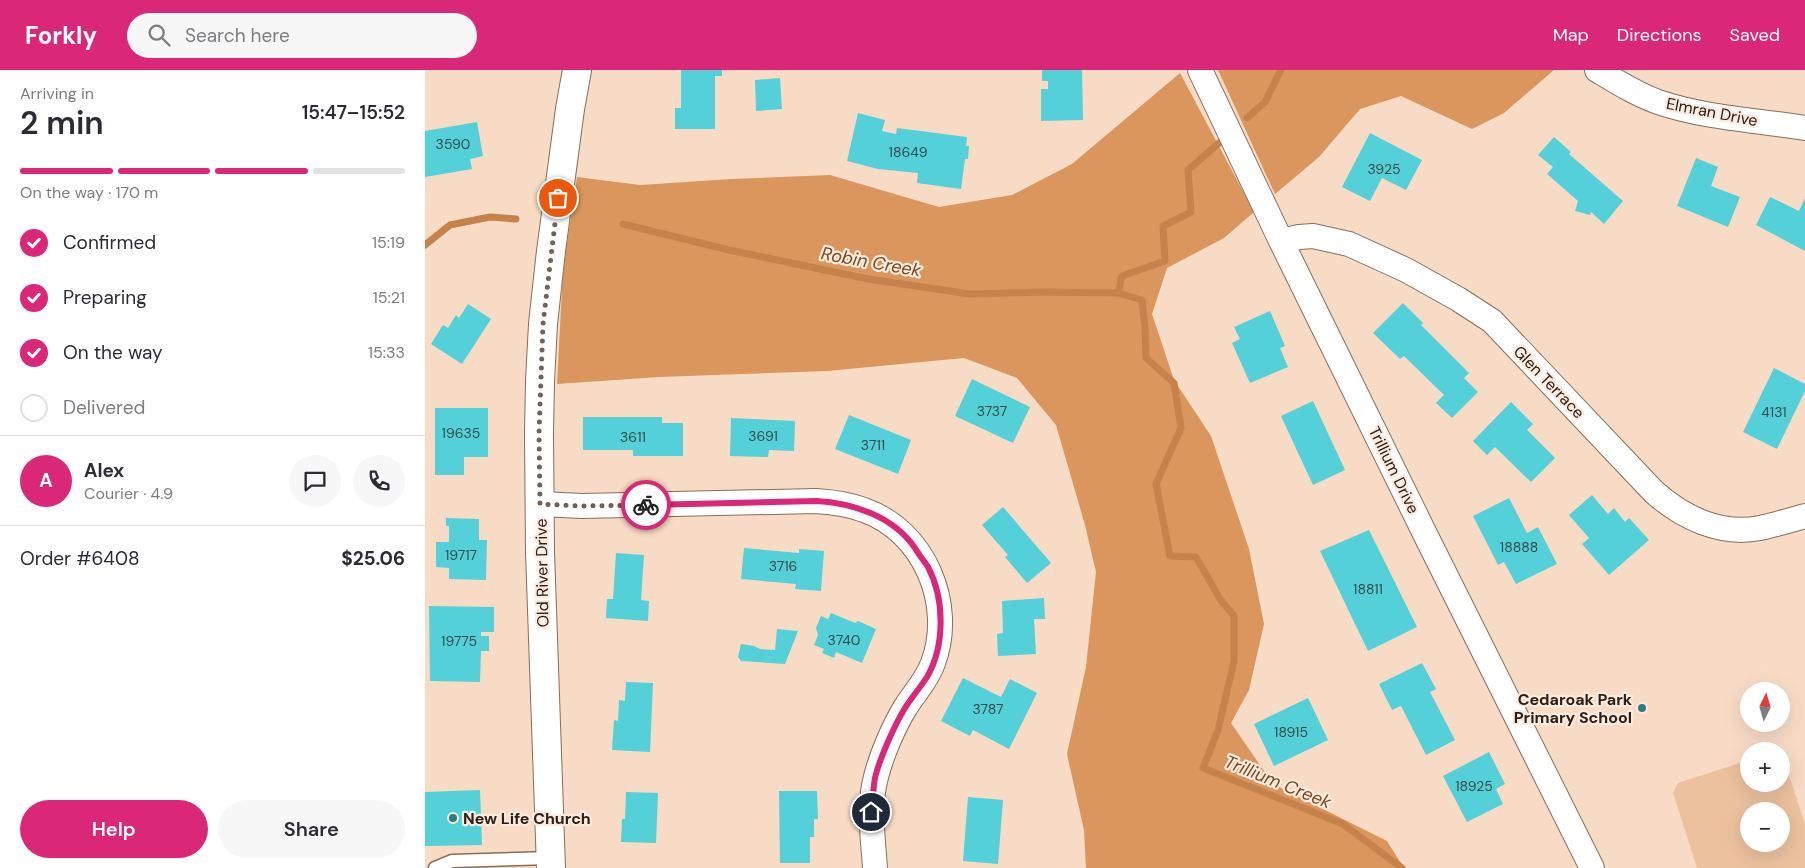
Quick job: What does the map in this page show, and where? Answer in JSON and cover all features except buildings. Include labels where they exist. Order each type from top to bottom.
[{"type":"street","name":"Old River Drive","points":[[550,863],[539,433],[543,324],[563,156],[577,70]]},
{"type":"street","name":"Trillium Drive","points":[[1200,70],[1281,241],[1425,534],[1593,868]]},
{"type":"street","name":"Elmran Drive","points":[[1597,70],[1639,94],[1679,108],[1699,113],[1805,128]]},
{"type":"street","name":"Glen Terrace","points":[[1281,241],[1313,236],[1349,244],[1399,266],[1459,298],[1491,321],[1654,492],[1669,506],[1687,517],[1707,524],[1742,530],[1759,529],[1805,516]]},
{"type":"street","points":[[540,504],[582,506],[837,502],[865,510],[891,524],[912,544],[928,568],[935,586],[940,606],[941,625],[938,646],[927,677],[905,709],[875,778],[871,812],[875,868]]},
{"type":"lane","points":[[435,868],[452,861],[550,863]]},
{"type":"shaded area","points":[[1218,70],[1554,70],[1504,113],[1472,129],[1401,96],[1360,109],[1319,157],[1275,194]]},
{"type":"shaded area","points":[[1180,73],[1254,212],[1224,238],[1167,268],[1152,314],[1174,380],[1211,436],[1249,549],[1264,624],[1249,690],[1231,723],[1273,784],[1387,841],[1404,868],[1086,868],[1084,830],[1067,754],[1086,667],[1096,572],[1085,525],[1056,425],[1017,378],[964,358],[827,371],[659,377],[557,384],[563,270],[577,177],[640,185],[830,175],[939,207],[1012,195],[1072,164]]},
{"type":"shaded area","points":[[1740,763],[1740,792],[1790,792],[1790,778],[1805,824],[1805,868],[1697,868],[1673,793],[1678,783]]},
{"type":"waterway","name":"Trillium Creek","points":[[1247,118],[1265,102],[1281,70]]},
{"type":"waterway","name":"Trillium Creek","points":[[1219,143],[1188,170],[1191,212],[1163,226],[1165,261],[1122,276],[1118,293],[1142,300],[1146,358],[1174,383],[1181,428],[1156,484],[1170,556],[1196,557],[1220,599],[1234,616],[1234,661],[1218,730],[1203,768],[1343,824],[1402,868]]},
{"type":"waterway","name":"Robin Creek","points":[[425,245],[450,225],[490,217],[516,219]]},
{"type":"waterway","name":"Robin Creek","points":[[623,224],[729,250],[868,279],[970,294],[1043,292],[1118,293]]},
{"type":"way so far","points":[[558,198],[543,324],[539,433],[540,504],[582,506],[646,505]]},
{"type":"place","name":"Cedaroak Park Primary School","points":[[1642,708]]},
{"type":"place","name":"New Life Church","points":[[453,818]]},
{"type":"route","points":[[646,505],[837,502],[865,510],[891,524],[912,544],[928,568],[935,586],[940,606],[941,625],[938,646],[934,662],[927,677],[905,709],[891,738],[875,778],[871,812]]}]
